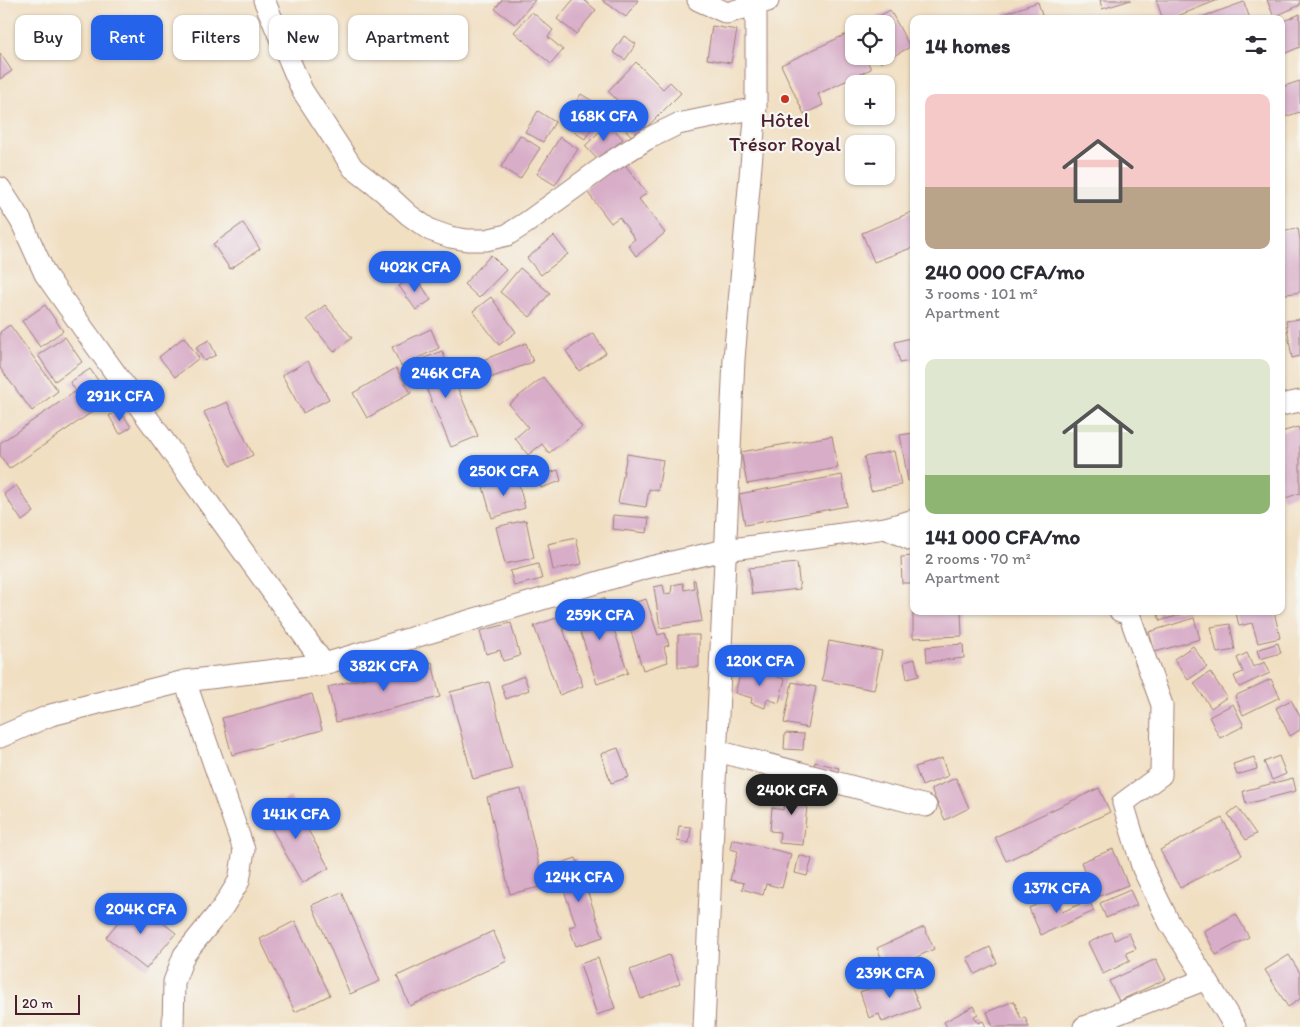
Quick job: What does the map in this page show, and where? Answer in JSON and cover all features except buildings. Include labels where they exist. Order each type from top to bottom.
[{"type":"street","points":[[264,0],[302,90],[353,168],[430,230],[450,237],[486,240],[507,235],[606,165],[647,139],[678,124],[756,108]]},
{"type":"street","points":[[698,0],[727,13],[761,2],[756,108],[734,360],[704,1027]]},
{"type":"street","points":[[0,188],[21,221],[45,274],[324,664]]},
{"type":"street","points":[[1285,404],[1300,400]]},
{"type":"street","points":[[0,737],[51,715],[185,682],[324,664],[646,568],[726,550],[885,528],[910,521]]},
{"type":"street","points":[[885,528],[910,539]]},
{"type":"street","points":[[1129,615],[1162,705],[1161,775],[1122,803],[1143,869],[1169,922],[1235,1027]]},
{"type":"street","points":[[173,1027],[174,982],[184,955],[223,907],[239,881],[244,850],[185,682]]},
{"type":"street","points":[[717,751],[926,806]]},
{"type":"street","points":[[1084,1027],[1206,979]]},
{"type":"place","name":"Hôtel Trésor Royal","points":[[785,99]]}]
